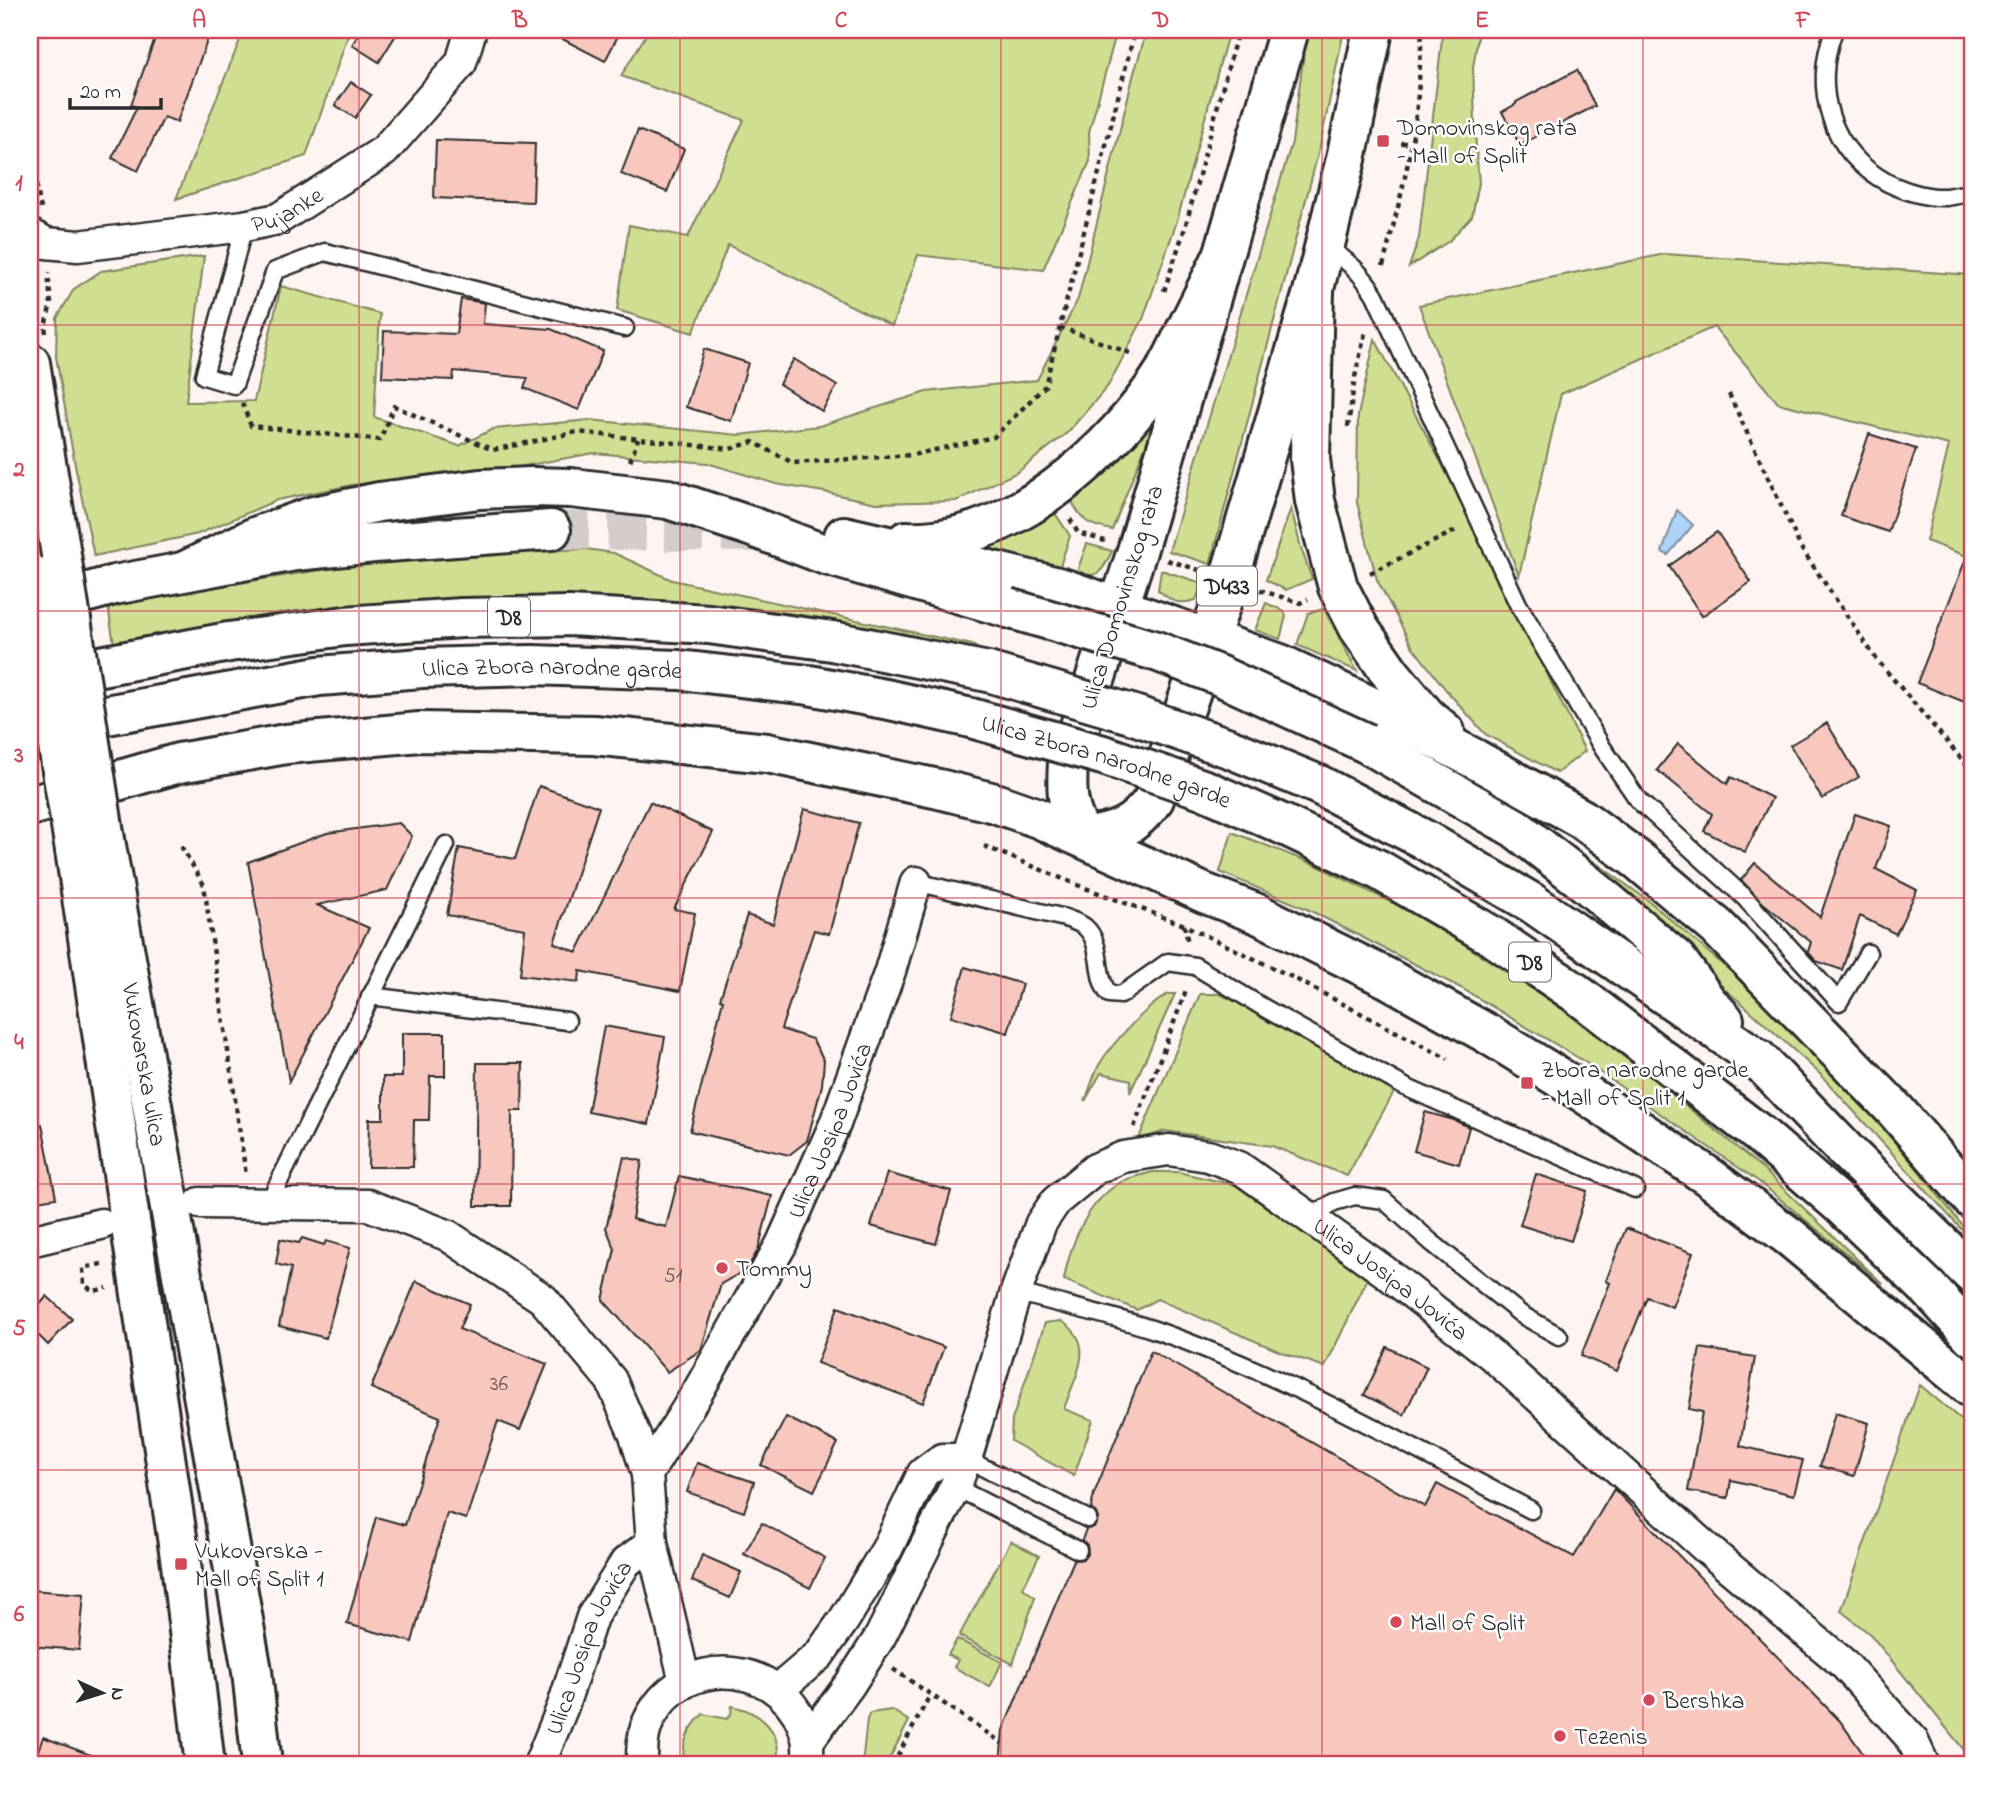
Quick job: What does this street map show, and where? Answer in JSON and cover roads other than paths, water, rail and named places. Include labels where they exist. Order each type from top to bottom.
[{"type":"main road","name":"Ulica Domovinskog rata","points":[[1084,838],[1069,809],[1068,763],[1119,608],[1289,30]]},
{"type":"main road","name":"D433","points":[[1084,838],[1108,834],[1127,826],[1143,814],[1154,799],[1229,580],[1314,289],[1346,159],[1373,30]]},
{"type":"main road","points":[[1222,258],[1168,367],[1136,412],[1099,452],[1054,491],[978,530],[920,542],[852,537],[1062,589],[1280,664],[1385,713],[1581,819],[1639,861],[1717,927],[1895,1110],[1972,1199]]},
{"type":"main road","points":[[1314,289],[1310,458],[1315,501],[1338,587],[1359,628],[1391,674],[1426,716],[1475,760]]},
{"type":"main road","name":"Vukovarska ulica","points":[[30,363],[59,542],[90,845],[205,1765]]},
{"type":"main road","points":[[185,571],[255,537],[314,516],[366,505],[480,489],[532,487],[571,488],[668,499],[750,526],[825,555],[1156,651],[1218,675],[1366,743],[1515,828],[1587,884],[1677,960],[1708,1003],[1758,1059]]},
{"type":"main road","points":[[30,608],[114,585],[295,551],[374,542],[551,530]]},
{"type":"main road","name":"Vukovarska ulica","points":[[30,574],[90,845],[252,1671],[262,1765]]},
{"type":"main road","name":"Ulica Zbora narodne garde","points":[[30,679],[229,642],[345,626],[463,618],[569,616],[709,624],[832,641],[988,672],[1143,718],[1229,748],[1319,785],[1423,839],[1532,902],[1758,1059],[1846,1151],[1972,1274]]},
{"type":"main road","name":"Ulica Zbora narodne garde","points":[[30,729],[319,676],[422,668],[531,665],[679,670],[809,685],[971,718],[1116,759],[1205,790],[1282,824],[1379,870],[1492,936],[1576,993],[1758,1133],[1842,1206],[1919,1280],[1972,1336]]},
{"type":"main road","points":[[30,806],[179,763],[286,744],[420,732],[594,735],[767,753],[995,803],[1038,818],[1204,893],[1258,914],[1387,978],[1488,1034],[1584,1093],[1709,1177],[1790,1237],[1972,1388]]},
{"type":"street","name":"Pujanke","points":[[30,234],[46,243],[78,246],[244,226],[278,219],[384,151],[461,64],[471,30]]},
{"type":"street","name":"Ulica Josipa Jovića","points":[[648,1474],[781,1245],[835,1124],[890,971],[916,882]]},
{"type":"street","name":"Ulica Josipa Jovića","points":[[808,1753],[880,1637],[955,1487],[966,1459],[1016,1292],[1041,1223],[1056,1200],[1095,1169],[1123,1157],[1169,1150],[1208,1156],[1238,1167],[1384,1271],[1494,1357],[1706,1548],[1844,1664],[1912,1739],[1924,1765]]},
{"type":"street","name":"Ulica Josipa Jovića","points":[[200,1203],[368,1205],[447,1234],[543,1299],[611,1380],[635,1436],[648,1474],[652,1543],[685,1682]]},
{"type":"street","points":[[30,1241],[101,1224]]},
{"type":"street","points":[[778,1690],[820,1655],[844,1620],[887,1549],[923,1473],[942,1460],[966,1459]]},
{"type":"street","name":"Ulica Josipa Jovića","points":[[540,1765],[563,1706],[592,1617],[626,1562],[652,1543]]},
{"type":"street","points":[[642,1765],[642,1742],[650,1718],[664,1697],[685,1682],[707,1673],[732,1672],[756,1677],[778,1690],[802,1721],[808,1753]]},
{"type":"lane","points":[[1834,30],[1824,70],[1827,109],[1843,145],[1870,173],[1906,192],[1944,197],[1972,192]]},
{"type":"lane","points":[[244,226],[204,376],[234,385],[275,271],[325,252],[625,328]]},
{"type":"lane","points":[[1325,246],[1348,261],[1364,276],[1375,295],[1518,604],[1602,747],[1639,801],[1744,897],[1839,1002],[1868,953]]},
{"type":"lane","points":[[259,1204],[370,996],[446,845]]},
{"type":"lane","points":[[916,882],[1065,918],[1085,927],[1095,943],[1103,987],[1109,994],[1121,995],[1168,962],[1195,966],[1266,1010],[1405,1087],[1634,1189]]},
{"type":"lane","points":[[370,996],[567,1021]]},
{"type":"lane","points":[[1309,1218],[1334,1202],[1355,1196],[1384,1200],[1430,1242],[1522,1315],[1559,1336]]},
{"type":"lane","points":[[1016,1292],[1153,1329],[1222,1356],[1299,1389],[1531,1510]]},
{"type":"lane","points":[[966,1459],[1088,1519]]},
{"type":"lane","points":[[955,1487],[1078,1550]]},
{"type":"water","points":[[1677,510],[1693,525],[1668,555],[1662,552]]},
{"type":"tunnel","points":[[551,530],[754,533]]},
{"type":"place","name":"Domovinskog rata - Mall of Split","points":[[1383,141]]},
{"type":"place","name":"Zbora narodne garde - Mall of Split 1","points":[[1527,1083]]},
{"type":"place","name":"Tommy","points":[[722,1268]]},
{"type":"place","name":"Vukovarska - Mall of Split 1","points":[[181,1564]]},
{"type":"place","name":"Mall of Split","points":[[1396,1622]]},
{"type":"place","name":"Bershka","points":[[1649,1700]]},
{"type":"place","name":"Tezenis","points":[[1560,1736]]}]
